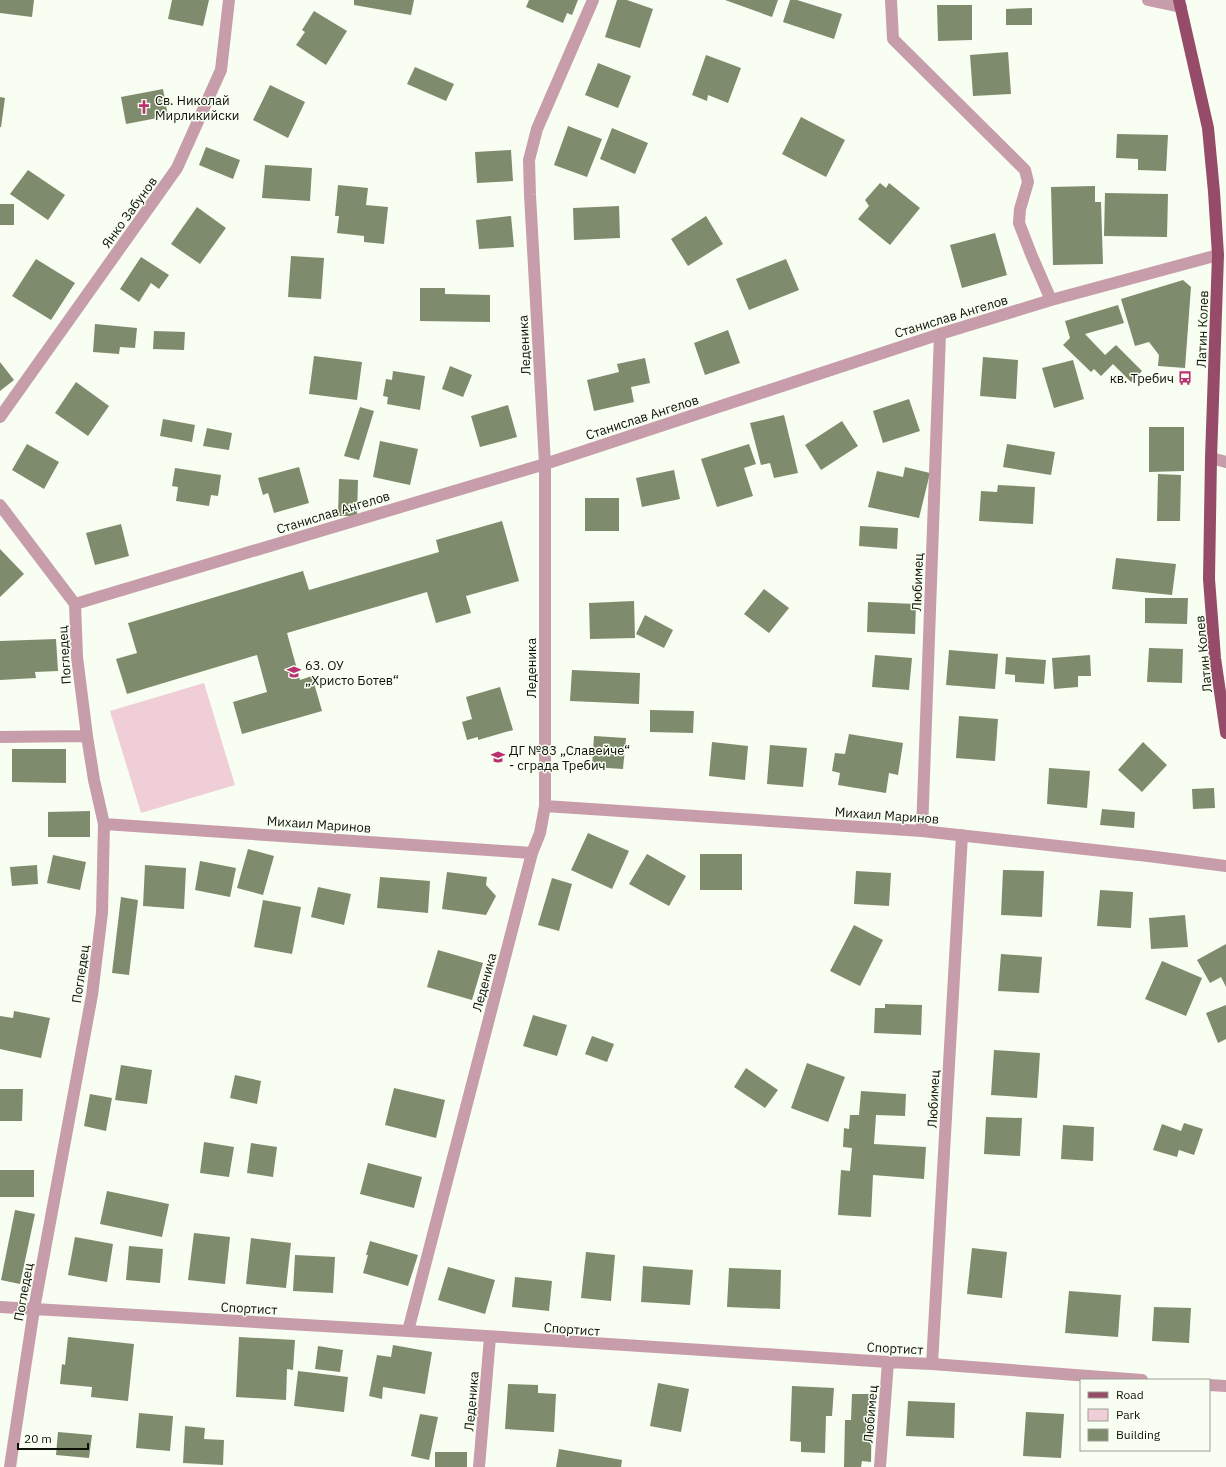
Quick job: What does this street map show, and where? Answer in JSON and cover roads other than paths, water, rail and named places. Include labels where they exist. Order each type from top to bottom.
[{"type":"main road","name":"Латин Колев","points":[[1180,3],[1208,128],[1214,192],[1218,256],[1211,458],[1209,579],[1215,658],[1226,733]]},
{"type":"street","name":"Янко Забунов","points":[[0,417],[178,168],[221,70],[229,0]]},
{"type":"street","name":"Леденика","points":[[408,1331],[532,852],[540,833],[545,806],[544,464],[529,160],[537,129],[593,0]]},
{"type":"street","points":[[891,0],[893,39],[1025,170],[1028,182],[1020,209],[1019,223],[1051,300]]},
{"type":"street","points":[[1148,0],[1180,3]]},
{"type":"street","name":"Станислав Ангелов","points":[[75,604],[544,464],[940,334],[1051,300],[1218,256]]},
{"type":"street","name":"Любимец","points":[[922,831],[940,334]]},
{"type":"street","points":[[1211,458],[1226,462]]},
{"type":"street","points":[[0,505],[75,604]]},
{"type":"street","name":"Погледец","points":[[10,1467],[34,1309],[92,995],[102,913],[104,824],[94,780],[76,657],[75,604]]},
{"type":"street","points":[[0,737],[87,736]]},
{"type":"street","name":"Михаил Маринов","points":[[545,806],[922,831],[1226,866]]},
{"type":"street","name":"Михаил Маринов","points":[[104,824],[532,852]]},
{"type":"street","name":"Любимец","points":[[932,1364],[962,835]]},
{"type":"street","name":"Спортист","points":[[0,1307],[932,1364],[1129,1379]]},
{"type":"street","name":"Леденика","points":[[479,1467],[490,1338]]},
{"type":"street","name":"Любимец","points":[[880,1467],[888,1362]]},
{"type":"street","points":[[1210,1385],[1226,1386]]},
{"type":"place","name":"Св. Николай Мирликийски","points":[[144,107]]},
{"type":"place","name":"кв. Требич","points":[[1185,378]]},
{"type":"place","name":"63. ОУ „Христо Ботев“","points":[[294,672]]},
{"type":"place","name":"ДГ №83 „Славейче“ - сграда Требич","points":[[498,757]]}]
